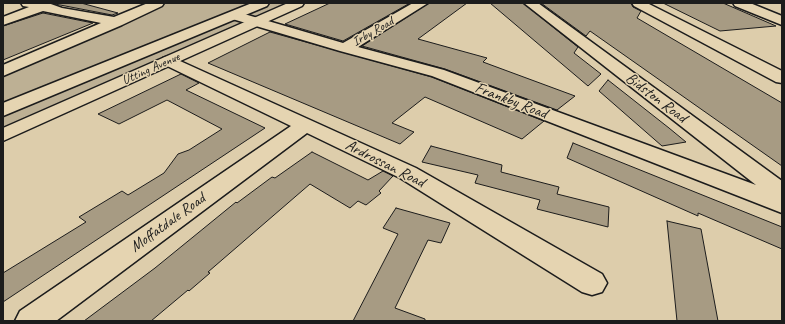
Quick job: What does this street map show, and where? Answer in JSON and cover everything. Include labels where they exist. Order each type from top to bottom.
[{"type":"street","points":[[27,3],[117,22]]},
{"type":"street","points":[[3,21],[54,3]]},
{"type":"street","points":[[3,71],[158,3]]},
{"type":"street","name":"Utting Avenue","points":[[3,110],[263,3]]},
{"type":"street","name":"Utting Avenue","points":[[3,135],[298,3]]},
{"type":"street","name":"Irby Road","points":[[345,48],[422,3]]},
{"type":"street","name":"Bidston Road","points":[[530,3],[782,193]]},
{"type":"street","points":[[638,3],[782,78]]},
{"type":"street","points":[[739,3],[782,21]]},
{"type":"street","name":"Frankby Road","points":[[234,15],[438,74],[782,204]]},
{"type":"street","name":"Ardrossan Road","points":[[169,61],[408,174],[592,283]]},
{"type":"street","name":"Moffatdale Road","points":[[31,321],[305,125]]},
{"type":"shaded area","points":[[158,3],[298,3],[3,135],[3,71]]},
{"type":"building","points":[[81,3],[118,13],[112,15],[55,4]]},
{"type":"building","points":[[330,3],[410,3],[343,41],[285,24]]},
{"type":"building","points":[[429,3],[467,3],[418,39],[487,58],[483,62],[575,96],[557,110],[445,69],[362,46]]},
{"type":"building","points":[[490,3],[523,3],[578,47],[574,53],[601,74],[588,86]]},
{"type":"building","points":[[541,3],[631,3],[633,7],[641,11],[637,18],[782,103],[782,166],[590,31],[586,36]]},
{"type":"building","points":[[663,3],[723,3],[776,26],[720,31]]},
{"type":"building","points":[[43,13],[93,23],[3,60],[3,26]]},
{"type":"building","points":[[270,32],[432,77],[544,121],[522,139],[425,97],[392,123],[414,132],[400,144],[208,63]]},
{"type":"building","points":[[181,74],[199,83],[186,90],[265,128],[3,302],[3,273],[86,222],[79,217],[122,191],[128,195],[164,173],[178,154],[189,150],[222,129],[167,100],[119,124],[98,114]]},
{"type":"building","points":[[608,80],[686,142],[662,146],[599,91]]},
{"type":"building","points":[[573,143],[782,227],[782,249],[698,213],[698,216],[567,158]]},
{"type":"building","points":[[431,146],[502,165],[501,172],[559,187],[557,194],[609,207],[608,227],[537,209],[540,200],[475,183],[478,175],[422,162]]},
{"type":"building","points":[[312,152],[368,180],[383,171],[393,176],[379,191],[381,193],[366,205],[358,201],[350,208],[310,184],[208,272],[210,273],[151,321],[84,321],[155,268],[236,202],[237,203],[272,177],[275,178]]},
{"type":"building","points":[[396,208],[450,223],[441,243],[428,240],[395,308],[425,319],[425,321],[353,321],[398,234],[383,228]]},
{"type":"building","points":[[667,221],[701,229],[718,321],[677,321]]}]
